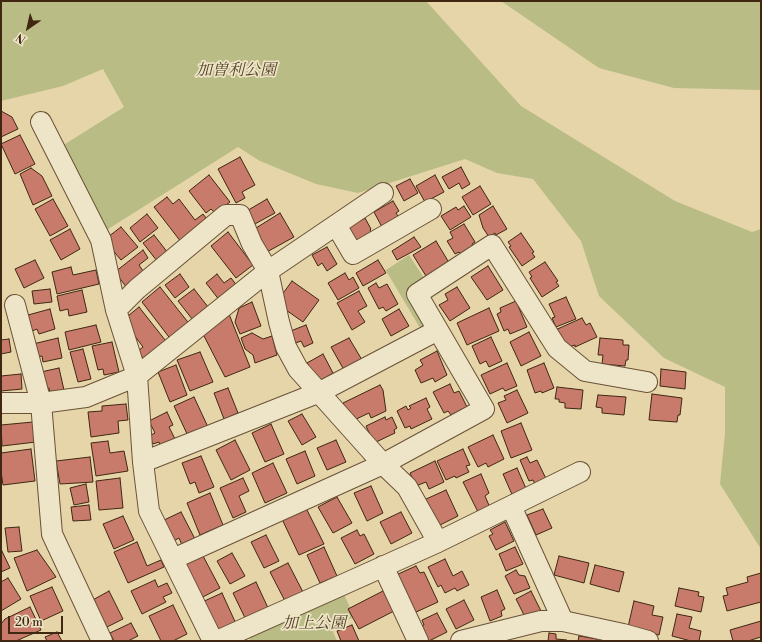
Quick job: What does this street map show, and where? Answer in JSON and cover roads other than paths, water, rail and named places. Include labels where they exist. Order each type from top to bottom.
[{"type":"street","points":[[42,122],[101,240],[116,310],[137,376],[143,462],[149,511],[213,641]]},
{"type":"street","points":[[1,403],[41,403],[86,397],[137,376],[268,271],[383,193]]},
{"type":"street","points":[[336,225],[353,254],[431,209]]},
{"type":"street","points":[[116,310],[138,289],[226,215],[240,215],[252,244],[268,271],[286,347],[298,369],[383,464],[407,487],[438,542]]},
{"type":"street","points":[[173,560],[383,464],[484,410],[417,294],[492,245],[557,348],[585,371],[647,382]]},
{"type":"street","points":[[15,305],[41,403],[52,534],[102,641]]},
{"type":"street","points":[[143,462],[320,392],[438,330]]},
{"type":"street","points":[[217,641],[438,542],[580,472]]},
{"type":"street","points":[[511,506],[562,621]]},
{"type":"street","points":[[383,566],[418,641]]},
{"type":"street","points":[[461,641],[541,620],[562,621],[622,637],[648,641]]},
{"type":"park label","name":"加曽利公園","points":[[236,71]]},
{"type":"park label","name":"加上公園","points":[[314,624]]}]
